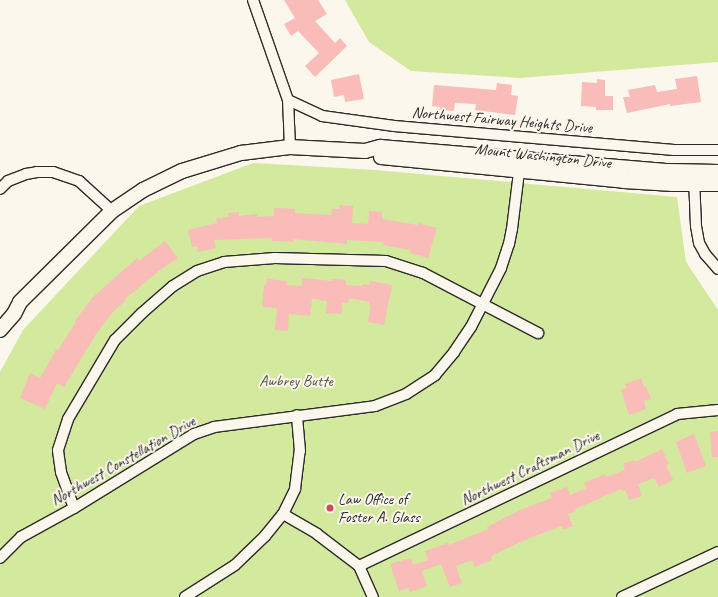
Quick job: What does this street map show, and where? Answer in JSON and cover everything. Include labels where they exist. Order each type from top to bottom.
[{"type":"main road","name":"Mount Washington Drive","points":[[0,330],[14,314],[20,302],[112,211],[143,190],[182,171],[241,152],[290,147],[365,151],[380,147],[520,165],[694,178],[718,184]]},
{"type":"main road","name":"Mount Washington Drive","points":[[694,178],[718,172]]},
{"type":"main road","name":"Mount Washington Drive","points":[[0,317],[12,305],[20,302]]},
{"type":"street","points":[[253,0],[288,100],[290,147]]},
{"type":"street","name":"Northwest Fairway Heights Drive","points":[[288,100],[322,116],[394,126],[674,150],[718,150]]},
{"type":"street","name":"Northwest Constellation Drive","points":[[0,558],[21,537],[74,508],[157,455],[194,434],[214,427],[375,406],[406,394],[434,375],[471,327],[501,268],[509,244],[520,165]]},
{"type":"street","points":[[0,189],[8,181],[26,174],[53,172],[79,181],[112,211]]},
{"type":"street","points":[[694,178],[696,226],[699,244],[705,254],[718,269]]},
{"type":"street","points":[[74,508],[62,472],[58,450],[68,419],[115,340],[168,291],[197,271],[224,262],[275,258],[386,261],[423,273],[538,333]]},
{"type":"street","name":"Northwest Craftsman Drive","points":[[359,566],[677,414],[718,410]]},
{"type":"street","points":[[185,597],[235,565],[265,536],[283,514],[295,490],[300,451],[297,415]]},
{"type":"street","points":[[283,514],[317,534],[359,566],[373,597]]},
{"type":"street","points":[[622,597],[718,552]]},
{"type":"green space","points":[[345,0],[718,0],[718,62],[520,78],[411,71],[369,42]]},
{"type":"green space","name":"Awbrey Butte","points":[[253,163],[375,170],[677,197],[686,262],[718,310],[718,597],[0,597],[0,372],[23,330],[139,206]]},
{"type":"building","points":[[284,0],[318,0],[327,14],[315,21],[335,43],[340,38],[347,46],[315,77],[305,66],[319,53],[298,31],[291,36],[284,24],[295,18]]},
{"type":"building","points":[[359,74],[364,99],[345,102],[344,95],[334,97],[331,80]]},
{"type":"building","points":[[697,76],[701,102],[670,106],[670,104],[627,113],[623,97],[630,97],[628,90],[655,85],[657,92],[677,89],[675,79]]},
{"type":"building","points":[[597,79],[605,80],[605,96],[613,96],[613,110],[596,110],[596,107],[581,106],[582,82],[597,83]]},
{"type":"building","points":[[497,83],[512,85],[511,95],[518,96],[515,115],[475,110],[476,104],[455,103],[454,111],[439,110],[440,107],[432,106],[434,85],[496,90]]},
{"type":"building","points":[[340,205],[353,206],[352,223],[368,224],[369,211],[382,212],[382,219],[418,225],[418,223],[437,228],[428,258],[410,253],[411,250],[383,245],[384,242],[347,240],[347,244],[293,239],[293,242],[272,241],[272,238],[214,240],[216,248],[198,252],[197,246],[192,247],[188,230],[217,223],[216,218],[229,217],[228,213],[239,212],[239,216],[257,214],[257,217],[274,216],[274,208],[295,209],[295,213],[331,215],[332,209],[339,209]]},
{"type":"building","points":[[165,241],[178,258],[160,270],[125,299],[126,300],[113,312],[96,334],[64,387],[57,383],[45,409],[20,398],[30,373],[40,378],[56,350],[58,350],[76,322],[75,321],[92,298],[137,258],[139,261]]},
{"type":"building","points":[[302,278],[332,281],[332,279],[346,280],[346,285],[369,285],[370,281],[392,285],[384,325],[368,322],[371,306],[369,305],[369,302],[349,298],[348,303],[342,303],[342,314],[326,313],[327,301],[312,299],[310,316],[289,314],[288,331],[275,330],[277,308],[262,307],[264,285],[266,285],[267,279],[287,281],[286,285],[302,286]]},
{"type":"building","points":[[641,378],[651,399],[644,401],[646,409],[629,415],[621,390],[626,388],[625,384]]},
{"type":"building","points":[[718,431],[718,457],[712,457],[710,432]]},
{"type":"building","points":[[694,434],[706,466],[687,473],[676,442]]},
{"type":"building","points":[[662,449],[669,464],[666,465],[673,480],[659,487],[654,478],[638,484],[642,496],[629,500],[625,490],[622,491],[621,489],[575,509],[576,511],[568,514],[573,526],[563,530],[562,526],[525,540],[491,556],[492,560],[475,567],[472,560],[456,566],[462,583],[450,587],[441,564],[422,571],[427,586],[410,592],[408,588],[399,591],[390,564],[411,558],[413,565],[428,560],[425,551],[448,543],[449,545],[488,529],[487,527],[520,510],[552,498],[550,493],[567,487],[570,495],[587,488],[584,483],[605,474],[606,477],[625,470],[623,464],[635,460],[635,462]]},
{"type":"place","name":"Law Office of Foster A. Glass","points":[[330,508]]}]
